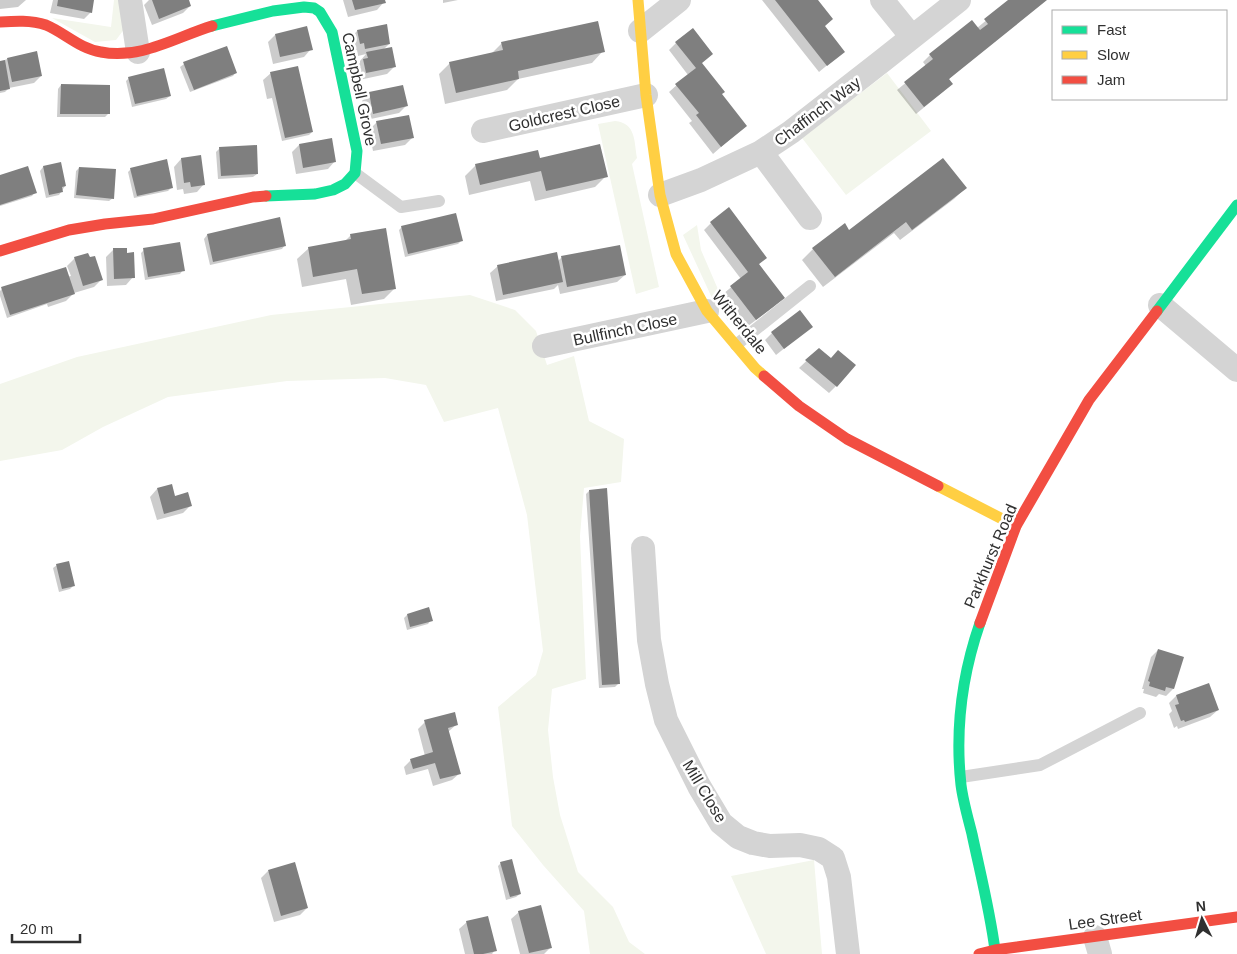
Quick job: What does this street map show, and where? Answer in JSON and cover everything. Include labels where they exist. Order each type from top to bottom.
[{"type":"street","points":[[130,0],[138,52]]},
{"type":"street","name":"Witherdale","points":[[638,0],[646,95],[660,194],[676,254],[706,311],[755,368],[799,406],[847,439],[1016,526]]},
{"type":"street","points":[[640,31],[679,0]]},
{"type":"street","points":[[882,0],[912,37]]},
{"type":"street","name":"Chaffinch Way","points":[[660,194],[701,180],[762,152],[791,132],[959,0]]},
{"type":"street","name":"Campbell Grove","points":[[0,22],[14,21],[44,25],[82,47],[109,54],[138,52],[164,44],[192,32],[291,8],[317,4],[332,32],[357,151],[355,172]]},
{"type":"street","name":"Goldcrest Close","points":[[483,131],[646,95]]},
{"type":"street","points":[[762,152],[810,218]]},
{"type":"street","points":[[0,251],[78,229],[153,219],[254,197],[315,194],[333,190],[345,184],[355,172]]},
{"type":"street","name":"Parkhurst Road","points":[[995,950],[991,921],[961,777],[959,740],[962,698],[971,650],[1016,526],[1089,400],[1237,205]]},
{"type":"street","points":[[1160,305],[1237,370]]},
{"type":"street","name":"Bullfinch Close","points":[[544,346],[706,311]]},
{"type":"street","name":"Mill Close","points":[[643,548],[649,640],[657,684],[666,720],[699,786],[721,823],[738,838],[770,846],[800,845],[819,849],[833,858],[839,877],[848,954]]},
{"type":"street","name":"Lee Street","points":[[977,954],[995,950],[1097,946],[1237,917]]},
{"type":"lane","points":[[355,172],[401,207],[440,201]]},
{"type":"lane","points":[[736,345],[810,286]]},
{"type":"lane","points":[[961,777],[1040,765],[1140,713]]},
{"type":"shaded area","points":[[114,0],[120,0],[125,28],[116,40],[95,42],[52,18],[111,27]]},
{"type":"shaded area","points":[[887,73],[931,131],[846,195],[802,138]]},
{"type":"shaded area","points":[[615,121],[627,125],[633,134],[637,158],[632,164],[659,287],[636,294],[598,124]]},
{"type":"shaded area","points":[[697,225],[701,250],[730,317],[728,321],[712,298],[683,235]]},
{"type":"shaded area","points":[[470,295],[515,310],[536,331],[547,365],[574,356],[589,421],[624,439],[621,482],[584,488],[580,536],[586,679],[552,689],[548,730],[553,777],[560,815],[578,872],[613,907],[629,942],[645,954],[590,954],[584,911],[543,865],[512,826],[498,707],[536,675],[543,651],[527,515],[498,408],[444,422],[426,385],[385,378],[287,381],[168,397],[103,427],[62,450],[0,461],[0,384],[77,357],[271,315]]},
{"type":"shaded area","points":[[814,860],[822,954],[766,954],[731,876]]},
{"type":"building","points":[[58,0],[94,0],[92,13],[57,6]]},
{"type":"building","points":[[152,0],[189,0],[191,6],[159,19]]},
{"type":"building","points":[[352,0],[385,0],[386,3],[355,10]]},
{"type":"building","points":[[775,0],[818,0],[833,19],[825,26],[845,52],[827,66]]},
{"type":"building","points":[[1008,0],[1047,0],[949,79],[953,84],[924,107],[904,82],[933,59],[929,54],[972,20],[980,30],[988,24],[984,19]]},
{"type":"building","points":[[598,21],[605,52],[518,71],[519,79],[456,93],[449,62],[503,50],[501,42]]},
{"type":"building","points":[[387,24],[390,44],[365,49],[364,43],[360,44],[357,30]]},
{"type":"building","points":[[307,26],[313,50],[280,57],[275,34]]},
{"type":"building","points":[[693,28],[713,54],[702,63],[725,92],[722,94],[747,126],[721,147],[696,115],[699,113],[675,84],[696,68],[675,42]]},
{"type":"building","points":[[227,46],[237,73],[194,90],[183,62]]},
{"type":"building","points":[[392,47],[396,67],[366,73],[363,59],[368,58],[366,52]]},
{"type":"building","points":[[37,51],[42,76],[12,82],[7,58]]},
{"type":"building","points":[[5,60],[10,89],[0,91],[0,61]]},
{"type":"building","points":[[298,66],[313,132],[285,138],[270,72]]},
{"type":"building","points":[[164,68],[171,96],[135,104],[128,77]]},
{"type":"building","points":[[61,84],[110,85],[110,114],[60,114]]},
{"type":"building","points":[[403,85],[408,106],[373,114],[369,92]]},
{"type":"building","points":[[409,115],[414,138],[381,144],[376,121]]},
{"type":"building","points":[[332,138],[336,162],[303,168],[299,144]]},
{"type":"building","points":[[600,144],[608,177],[546,191],[541,171],[480,185],[475,164],[538,150],[540,158]]},
{"type":"building","points":[[257,145],[258,174],[221,176],[219,147]]},
{"type":"building","points":[[201,155],[205,185],[191,187],[190,182],[184,183],[181,158]]},
{"type":"building","points":[[943,158],[967,188],[912,230],[906,222],[835,277],[812,248],[845,223],[849,230]]},
{"type":"building","points":[[167,159],[173,188],[137,196],[130,168]]},
{"type":"building","points":[[61,162],[66,186],[62,187],[63,192],[49,195],[43,166]]},
{"type":"building","points":[[28,166],[37,193],[0,205],[0,175]]},
{"type":"building","points":[[79,167],[116,169],[114,199],[76,195]]},
{"type":"building","points":[[729,207],[767,258],[759,264],[785,298],[756,320],[730,286],[748,272],[710,222]]},
{"type":"building","points":[[456,213],[463,241],[408,254],[401,226]]},
{"type":"building","points":[[280,217],[286,246],[213,262],[207,234]]},
{"type":"building","points":[[386,228],[396,289],[362,294],[357,269],[313,277],[308,247],[351,239],[350,234]]},
{"type":"building","points":[[180,242],[185,271],[148,277],[143,248]]},
{"type":"building","points":[[620,245],[626,275],[567,287],[561,256]]},
{"type":"building","points":[[113,248],[127,248],[127,253],[134,252],[135,278],[114,279]]},
{"type":"building","points":[[557,252],[563,282],[503,295],[497,265]]},
{"type":"building","points":[[88,253],[90,257],[95,256],[103,280],[83,286],[74,257]]},
{"type":"building","points":[[66,267],[75,294],[10,315],[1,287]]},
{"type":"building","points":[[800,310],[813,327],[784,349],[771,332]]},
{"type":"building","points":[[819,348],[831,358],[838,350],[856,365],[837,387],[805,360]]},
{"type":"building","points":[[172,484],[175,496],[188,492],[192,506],[164,514],[157,488]]},
{"type":"building","points":[[607,488],[620,684],[602,685],[589,490]]},
{"type":"building","points":[[69,561],[75,586],[62,589],[56,564]]},
{"type":"building","points":[[429,607],[433,621],[410,627],[407,614]]},
{"type":"building","points":[[1158,649],[1184,657],[1174,689],[1166,687],[1165,691],[1149,686],[1150,682],[1148,681]]},
{"type":"building","points":[[1209,683],[1219,710],[1185,722],[1184,720],[1181,721],[1175,705],[1179,704],[1176,695]]},
{"type":"building","points":[[455,712],[458,725],[448,728],[461,774],[440,779],[435,763],[413,769],[410,759],[433,752],[424,720]]},
{"type":"building","points":[[512,859],[521,894],[510,897],[500,862]]},
{"type":"building","points":[[295,862],[308,908],[281,916],[268,870]]},
{"type":"building","points":[[541,905],[552,948],[529,953],[518,911]]},
{"type":"building","points":[[488,916],[497,951],[474,954],[466,921]]},
{"type":"traffic: fast","points":[[212,26],[273,11],[304,7],[314,8],[320,12],[332,32],[357,151],[355,173],[345,184],[333,190],[315,194],[266,196]]},
{"type":"traffic: fast","points":[[1157,311],[1237,205]]},
{"type":"traffic: fast","points":[[980,623],[964,683],[960,723],[959,764],[963,797],[985,892],[995,950]]},
{"type":"traffic: slow","points":[[638,0],[646,95],[660,195],[676,254],[707,311],[764,376]]},
{"type":"traffic: slow","points":[[938,486],[1016,526]]},
{"type":"traffic: jam","points":[[0,22],[23,21],[40,23],[53,28],[86,48],[115,54],[130,53],[158,46],[212,26]]},
{"type":"traffic: jam","points":[[0,251],[69,230],[153,219],[253,197],[266,196]]},
{"type":"traffic: jam","points":[[980,623],[1016,526],[1089,400],[1157,311]]},
{"type":"traffic: jam","points":[[764,376],[799,406],[847,439],[938,486]]},
{"type":"traffic: jam","points":[[979,954],[995,950],[1237,917]]}]
